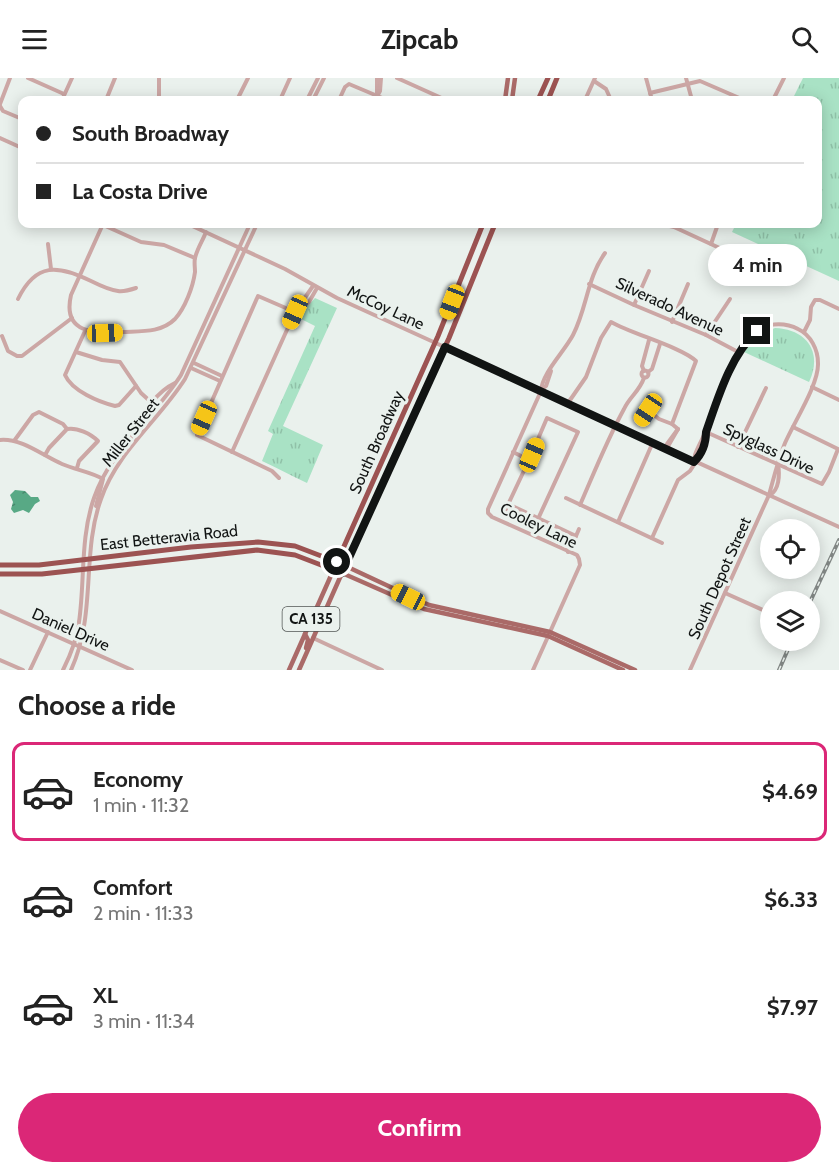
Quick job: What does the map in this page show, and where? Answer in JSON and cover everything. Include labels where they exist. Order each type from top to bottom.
[{"type":"highway","points":[[540,96],[548,78]]},
{"type":"highway","points":[[550,96],[557,78]]},
{"type":"highway","name":"South Broadway","points":[[337,562],[435,343],[481,228]]},
{"type":"highway","name":"South Broadway","points":[[342,573],[445,347],[493,228]]},
{"type":"highway","points":[[399,423],[407,427]]},
{"type":"highway","name":"East Betteravia Road","points":[[0,565],[39,565],[179,548],[271,542],[298,547],[337,562]]},
{"type":"highway","points":[[179,548],[180,558]]},
{"type":"highway","name":"East Betteravia Road","points":[[0,574],[42,574],[234,552],[269,551],[296,555],[342,573]]},
{"type":"main road","points":[[506,96],[508,78]]},
{"type":"main road","points":[[513,96],[515,78]]},
{"type":"main road","points":[[337,562],[429,605],[549,634],[635,670]]},
{"type":"main road","name":"South Broadway","points":[[288,670],[337,562]]},
{"type":"main road","points":[[342,573],[431,612],[549,634],[623,670]]},
{"type":"main road","name":"South Broadway","points":[[298,670],[342,573]]},
{"type":"main road","points":[[298,670],[308,640],[305,634]]},
{"type":"street","points":[[10,78],[0,105],[3,111],[18,117]]},
{"type":"street","points":[[28,78],[64,94],[72,78]]},
{"type":"street","points":[[108,96],[115,78]]},
{"type":"street","points":[[159,78],[159,96]]},
{"type":"street","points":[[239,96],[248,78]]},
{"type":"street","points":[[282,96],[290,78]]},
{"type":"street","points":[[309,96],[318,78]]},
{"type":"street","points":[[315,96],[324,78]]},
{"type":"street","points":[[376,96],[379,78]]},
{"type":"street","points":[[397,78],[437,96]]},
{"type":"street","points":[[646,78],[651,96]]},
{"type":"street","points":[[775,96],[784,78]]},
{"type":"street","points":[[587,96],[595,79],[606,89],[609,96]]},
{"type":"street","points":[[650,93],[687,80],[705,82],[735,96]]},
{"type":"street","points":[[687,80],[691,96]]},
{"type":"street","points":[[341,96],[347,84],[351,84],[372,96]]},
{"type":"street","points":[[0,138],[18,146]]},
{"type":"street","points":[[100,228],[69,303],[72,318],[76,324],[85,331],[105,333],[151,331],[168,324],[179,314],[195,274],[195,258],[206,232]]},
{"type":"street","points":[[111,228],[141,242],[164,245],[195,258]]},
{"type":"street","name":"McCoy Lane","points":[[197,228],[435,343],[839,527]]},
{"type":"street","name":"Miller Street","points":[[63,670],[74,644],[80,620],[90,512],[101,478],[117,454],[176,382],[248,228]]},
{"type":"street","name":"Miller Street","points":[[71,670],[86,621],[97,512],[104,490],[114,470],[175,394],[192,366],[255,228]]},
{"type":"street","points":[[676,228],[778,275]]},
{"type":"street","points":[[711,244],[717,228]]},
{"type":"street","points":[[48,244],[51,269]]},
{"type":"street","points":[[529,460],[513,452],[541,390],[546,386],[551,369],[573,336],[594,271],[605,253]]},
{"type":"street","points":[[18,300],[33,277],[51,269],[62,269],[80,275],[113,290],[136,288]]},
{"type":"street","points":[[634,305],[649,271]]},
{"type":"street","name":"Silverado Avenue","points":[[589,284],[706,334],[740,353]]},
{"type":"street","points":[[672,321],[688,284]]},
{"type":"street","points":[[232,452],[295,312],[309,302],[315,287]]},
{"type":"street","points":[[279,478],[272,471],[197,435],[258,296],[295,312]]},
{"type":"street","points":[[706,334],[730,299]]},
{"type":"street","points":[[652,538],[678,480],[690,471],[719,396],[740,353],[752,336],[763,327],[781,324],[804,332],[810,320],[812,303],[815,300],[839,309]]},
{"type":"street","points":[[2,336],[8,351],[22,356],[72,318]]},
{"type":"street","points":[[568,403],[586,377],[601,338],[610,322],[686,354],[696,361],[672,424]]},
{"type":"street","points":[[85,331],[65,377],[79,390],[110,405],[118,405],[136,386]]},
{"type":"street","name":"South Depot Street","points":[[690,670],[769,495],[776,488],[778,465],[818,370],[814,345],[804,332]]},
{"type":"street","points":[[646,372],[642,366],[649,340]]},
{"type":"street","points":[[580,505],[615,425],[627,403],[639,391],[644,378],[642,374],[652,369],[660,344]]},
{"type":"street","points":[[76,352],[102,360],[120,362],[136,386],[152,403]]},
{"type":"street","points":[[192,366],[221,379]]},
{"type":"street","name":"Miller Street","points":[[136,432],[141,418],[152,403],[165,388],[176,382]]},
{"type":"street","points":[[812,387],[839,400]]},
{"type":"street","points":[[738,447],[766,388]]},
{"type":"street","points":[[640,421],[655,400]]},
{"type":"street","points":[[648,410],[678,429],[666,449]]},
{"type":"street","points":[[14,441],[37,412],[63,424],[67,429]]},
{"type":"street","points":[[505,511],[547,418],[578,432],[538,519]]},
{"type":"street","points":[[793,427],[838,449]]},
{"type":"street","points":[[45,455],[67,429],[74,428],[98,441],[79,461],[77,469]]},
{"type":"street","name":"Spyglass Drive","points":[[706,432],[822,484],[838,449]]},
{"type":"street","points":[[0,440],[14,441],[101,478],[104,481],[97,501],[97,512]]},
{"type":"street","points":[[618,522],[653,442]]},
{"type":"street","name":"Cooley Lane","points":[[513,452],[488,513],[577,555],[579,559],[580,565],[549,634]]},
{"type":"street","points":[[566,498],[662,543]]},
{"type":"street","points":[[508,504],[576,536]]},
{"type":"street","points":[[568,552],[579,529]]},
{"type":"street","points":[[725,593],[760,609]]},
{"type":"street","name":"Daniel Drive","points":[[0,610],[132,670]]},
{"type":"street","points":[[30,670],[48,632]]},
{"type":"street","points":[[533,670],[549,634]]},
{"type":"street","points":[[313,638],[382,670]]},
{"type":"street","points":[[0,660],[23,670]]},
{"type":"street","points":[[113,670],[116,663]]},
{"type":"green space","points":[[803,78],[839,78],[839,281],[732,232],[734,228],[822,228],[822,96],[794,96]]},
{"type":"green space","points":[[315,298],[337,308],[283,426],[323,445],[307,483],[262,461],[273,434],[268,431],[315,326],[297,317]]},
{"type":"green space","points":[[775,328],[796,333],[809,344],[814,361],[809,382],[744,352],[758,335]]},
{"type":"water","points":[[15,490],[25,491],[31,497],[38,497],[40,501],[29,513],[23,510],[14,513],[11,509],[13,502],[10,495]]},
{"type":"railway","points":[[815,591],[839,540]]},
{"type":"railway","points":[[779,670],[787,651]]},
{"type":"route","points":[[337,562],[334,569],[342,573],[445,347],[694,462],[699,457],[706,441],[706,432],[728,375],[745,345],[757,331]]}]
